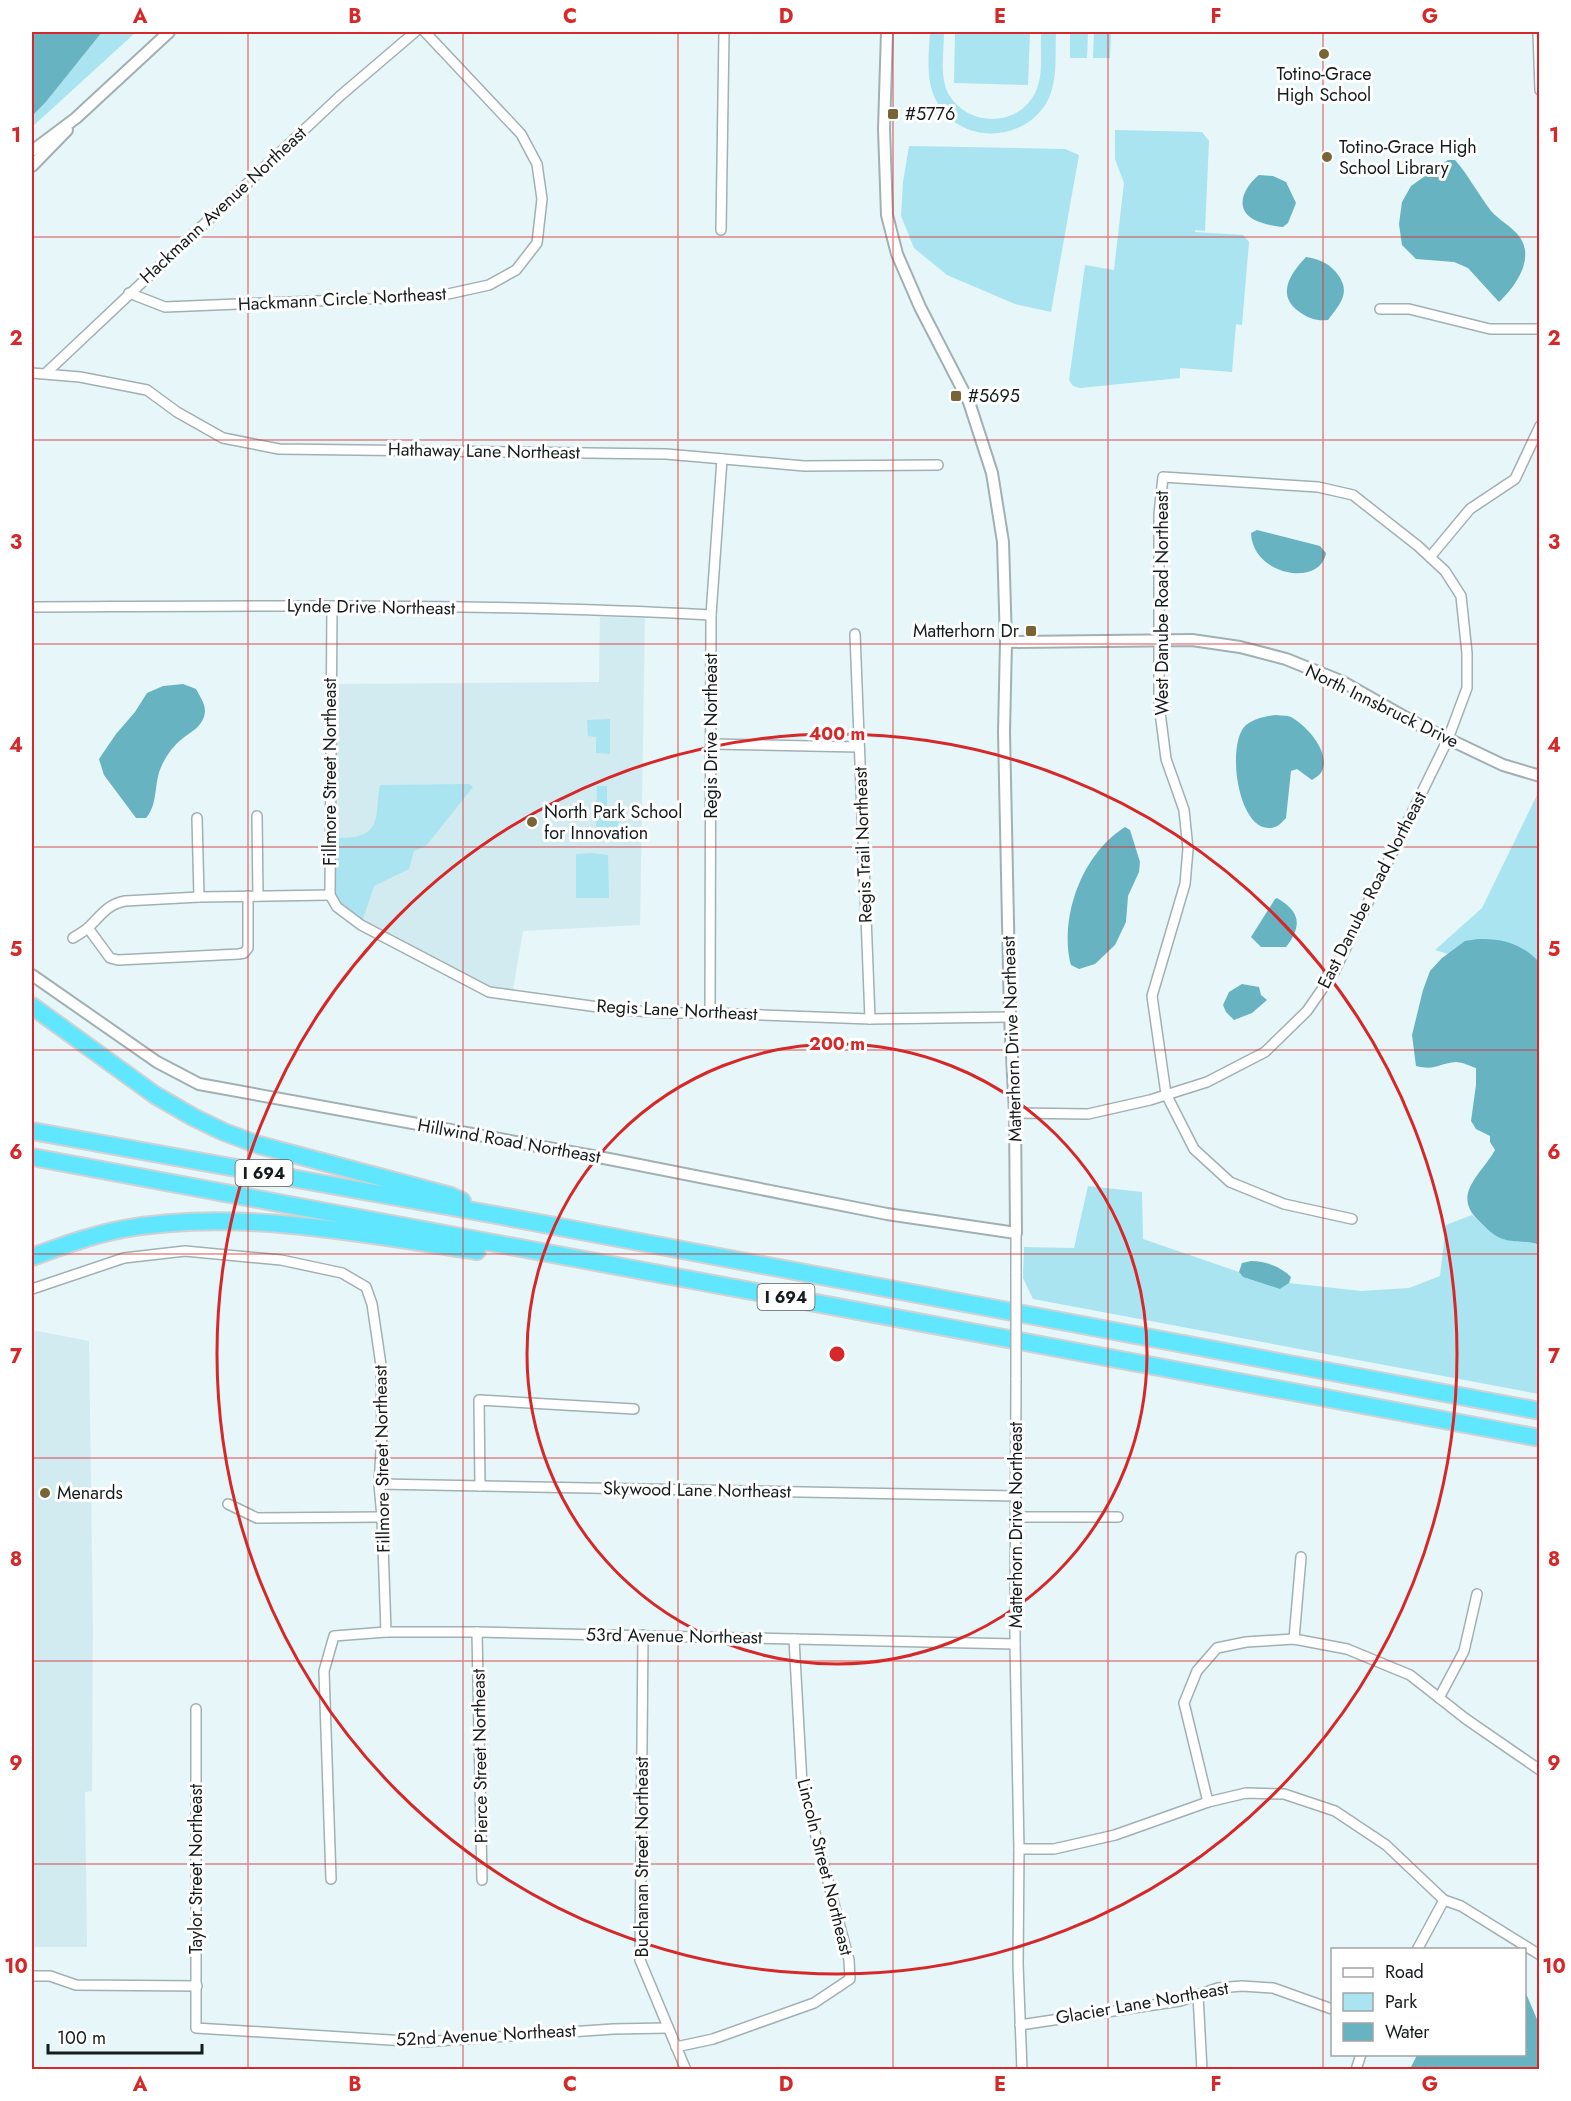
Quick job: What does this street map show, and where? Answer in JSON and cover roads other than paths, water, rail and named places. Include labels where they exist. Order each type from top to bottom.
[{"type":"highway","points":[[32,1006],[154,1095],[224,1132],[267,1147],[451,1196],[496,1215]]},
{"type":"highway","name":"I 694","points":[[32,1131],[496,1215],[1539,1412]]},
{"type":"highway","name":"I 694","points":[[32,1157],[1539,1438]]},
{"type":"highway","points":[[32,1257],[96,1235],[125,1228],[178,1222],[244,1222],[362,1234],[798,1299]]},
{"type":"street","points":[[32,151],[76,118],[169,32]]},
{"type":"street","name":"Hackmann Avenue Northeast","points":[[46,373],[340,96],[415,32]]},
{"type":"street","name":"Hackmann Circle Northeast","points":[[129,293],[165,307],[439,296],[489,285],[516,270],[537,243],[542,199],[537,164],[521,134],[425,32]]},
{"type":"street","points":[[721,230],[724,32]]},
{"type":"street","name":"Matterhorn Drive Northeast","points":[[887,32],[884,129],[887,214],[897,254],[920,307],[969,402],[992,473],[1003,542],[1006,642],[1004,732],[1010,1017],[1015,1113],[1015,1644],[1019,1849],[1018,1964],[1022,2070]]},
{"type":"street","points":[[1538,32],[1539,90]]},
{"type":"street","points":[[32,166],[65,134],[76,118]]},
{"type":"street","points":[[1380,309],[1409,309],[1490,329],[1539,329]]},
{"type":"street","points":[[32,373],[46,373]]},
{"type":"street","name":"Hathaway Lane Northeast","points":[[46,373],[147,390],[177,412],[223,438],[279,449],[666,454],[804,466],[938,465]]},
{"type":"street","points":[[1430,557],[1470,509],[1515,479],[1539,426]]},
{"type":"street","name":"Regis Drive Northeast","points":[[710,1013],[711,615],[723,459]]},
{"type":"street","name":"East Danube Road Northeast","points":[[1015,1113],[1088,1114],[1207,1082],[1265,1052],[1308,1011],[1334,972],[1448,739],[1467,688],[1467,653],[1461,596],[1445,571],[1353,495],[1318,487],[1163,477]]},
{"type":"street","name":"West Danube Road Northeast","points":[[1163,477],[1159,514],[1159,704],[1166,759],[1184,810],[1188,849],[1185,884],[1152,996],[1166,1094],[1194,1149],[1230,1182],[1284,1204],[1352,1219]]},
{"type":"street","name":"Lynde Drive Northeast","points":[[32,607],[332,606],[610,610],[711,615]]},
{"type":"street","name":"Fillmore Street Northeast","points":[[330,895],[332,606]]},
{"type":"street","name":"Regis Trail Northeast","points":[[855,634],[870,1019]]},
{"type":"street","name":"North Innsbruck Drive","points":[[1006,642],[1201,641],[1240,647],[1286,659],[1343,682],[1448,739],[1503,765],[1539,776]]},
{"type":"street","points":[[711,744],[859,747]]},
{"type":"street","points":[[88,928],[110,958],[118,960],[244,952],[248,948],[253,896],[257,816]]},
{"type":"street","points":[[197,818],[199,897]]},
{"type":"street","points":[[73,938],[88,928],[115,903],[199,897],[330,895]]},
{"type":"street","name":"Regis Lane Northeast","points":[[330,895],[337,907],[362,924],[489,992],[620,1010],[671,1013],[870,1019],[1010,1017]]},
{"type":"street","name":"Hillwind Road Northeast","points":[[32,975],[157,1062],[199,1084],[609,1159],[887,1214],[1016,1233]]},
{"type":"street","name":"Fillmore Street Northeast","points":[[32,1290],[124,1258],[185,1251],[281,1260],[342,1273],[366,1287],[372,1304],[381,1365],[382,1435],[379,1484],[386,1632]]},
{"type":"street","points":[[480,1486],[479,1400],[634,1409]]},
{"type":"street","name":"Skywood Lane Northeast","points":[[379,1484],[1016,1496]]},
{"type":"street","points":[[228,1504],[257,1518],[382,1517]]},
{"type":"street","points":[[1016,1517],[1118,1517]]},
{"type":"street","points":[[1294,1639],[1301,1557]]},
{"type":"street","points":[[1439,1698],[1464,1651],[1477,1594]]},
{"type":"street","name":"53rd Avenue Northeast","points":[[331,1879],[324,1671],[334,1636],[386,1632],[477,1632],[1015,1644]]},
{"type":"street","name":"Pierce Street Northeast","points":[[477,1632],[482,1880]]},
{"type":"street","name":"Buchanan Street Northeast","points":[[643,1635],[639,1960],[686,2070]]},
{"type":"street","name":"Lincoln Street Northeast","points":[[676,2047],[713,2039],[814,2003],[850,1979],[849,1960],[802,1784],[794,1639]]},
{"type":"street","points":[[1208,1802],[1184,1703],[1197,1671],[1217,1648],[1246,1642],[1294,1639],[1347,1649],[1410,1675],[1466,1719],[1539,1770]]},
{"type":"street","name":"Taylor Street Northeast","points":[[196,1709],[196,2028]]},
{"type":"street","points":[[1019,1849],[1054,1849],[1115,1835],[1208,1802],[1246,1793],[1284,1794],[1335,1811],[1386,1845],[1444,1900],[1461,1906],[1539,1955]]},
{"type":"street","points":[[1418,1948],[1444,1900]]},
{"type":"street","points":[[32,1976],[50,1976],[76,1985],[197,1986]]},
{"type":"street","name":"Glacier Lane Northeast","points":[[1020,2025],[1180,2001],[1218,1988],[1242,1986],[1273,1988],[1331,2009]]},
{"type":"street","points":[[1198,1995],[1202,2070]]},
{"type":"street","name":"52nd Avenue Northeast","points":[[196,2028],[422,2042],[613,2029],[668,2028]]},
{"type":"water","points":[[32,32],[102,32],[32,116]]},
{"type":"water","points":[[1448,160],[1455,160],[1491,211],[1516,232],[1524,245],[1524,263],[1521,272],[1499,302],[1468,268],[1454,262],[1416,259],[1402,245],[1399,224],[1402,202],[1411,186]]},
{"type":"water","points":[[1259,175],[1273,176],[1286,182],[1296,203],[1288,223],[1283,227],[1257,221],[1245,212],[1244,195]]},
{"type":"water","points":[[1306,257],[1329,265],[1343,285],[1341,302],[1328,320],[1307,317],[1293,306],[1289,299],[1288,285]]},
{"type":"water","points":[[1257,530],[1320,546],[1326,553],[1321,564],[1312,571],[1287,572],[1262,559],[1254,547],[1251,533]]},
{"type":"water","points":[[183,684],[196,689],[204,705],[204,716],[197,728],[179,741],[168,754],[159,772],[150,812],[146,818],[136,818],[104,775],[99,759],[147,693],[163,686]]},
{"type":"water","points":[[1277,715],[1291,717],[1310,733],[1320,748],[1324,764],[1318,776],[1312,780],[1297,769],[1291,771],[1286,818],[1275,827],[1262,827],[1252,819],[1244,805],[1236,768],[1236,750],[1240,735],[1246,725],[1261,718]]},
{"type":"water","points":[[1125,827],[1130,830],[1140,862],[1139,872],[1128,896],[1126,922],[1115,945],[1095,964],[1079,969],[1071,965],[1068,946],[1071,907],[1077,888],[1097,853]]},
{"type":"water","points":[[1277,898],[1295,914],[1297,926],[1286,947],[1261,947],[1251,937]]},
{"type":"water","points":[[1478,939],[1512,943],[1539,962],[1539,1245],[1496,1236],[1471,1212],[1468,1194],[1471,1185],[1495,1150],[1490,1142],[1490,1136],[1476,1129],[1471,1121],[1476,1068],[1456,1062],[1433,1067],[1416,1066],[1412,1035],[1430,971],[1442,958],[1465,941]]},
{"type":"water","points":[[1242,984],[1259,987],[1261,995],[1267,1000],[1252,1013],[1234,1020],[1223,1005],[1229,992]]},
{"type":"water","points":[[1251,1261],[1268,1263],[1283,1270],[1291,1277],[1289,1283],[1280,1289],[1243,1277],[1239,1272],[1242,1263]]},
{"type":"water","points":[[1526,1993],[1539,2024],[1539,2069],[1410,2069],[1416,2056],[1526,2056]]},
{"type":"place","name":"Totino-Grace High School","points":[[1324,54]]},
{"type":"place","name":"#5776","points":[[893,114]]},
{"type":"place","name":"Totino-Grace High School Library","points":[[1327,157]]},
{"type":"place","name":"#5695","points":[[956,396]]},
{"type":"place","name":"Matterhorn Dr","points":[[1031,631]]},
{"type":"place","name":"North Park School for Innovation","points":[[532,822]]},
{"type":"place","name":"Menards","points":[[45,1493]]}]
